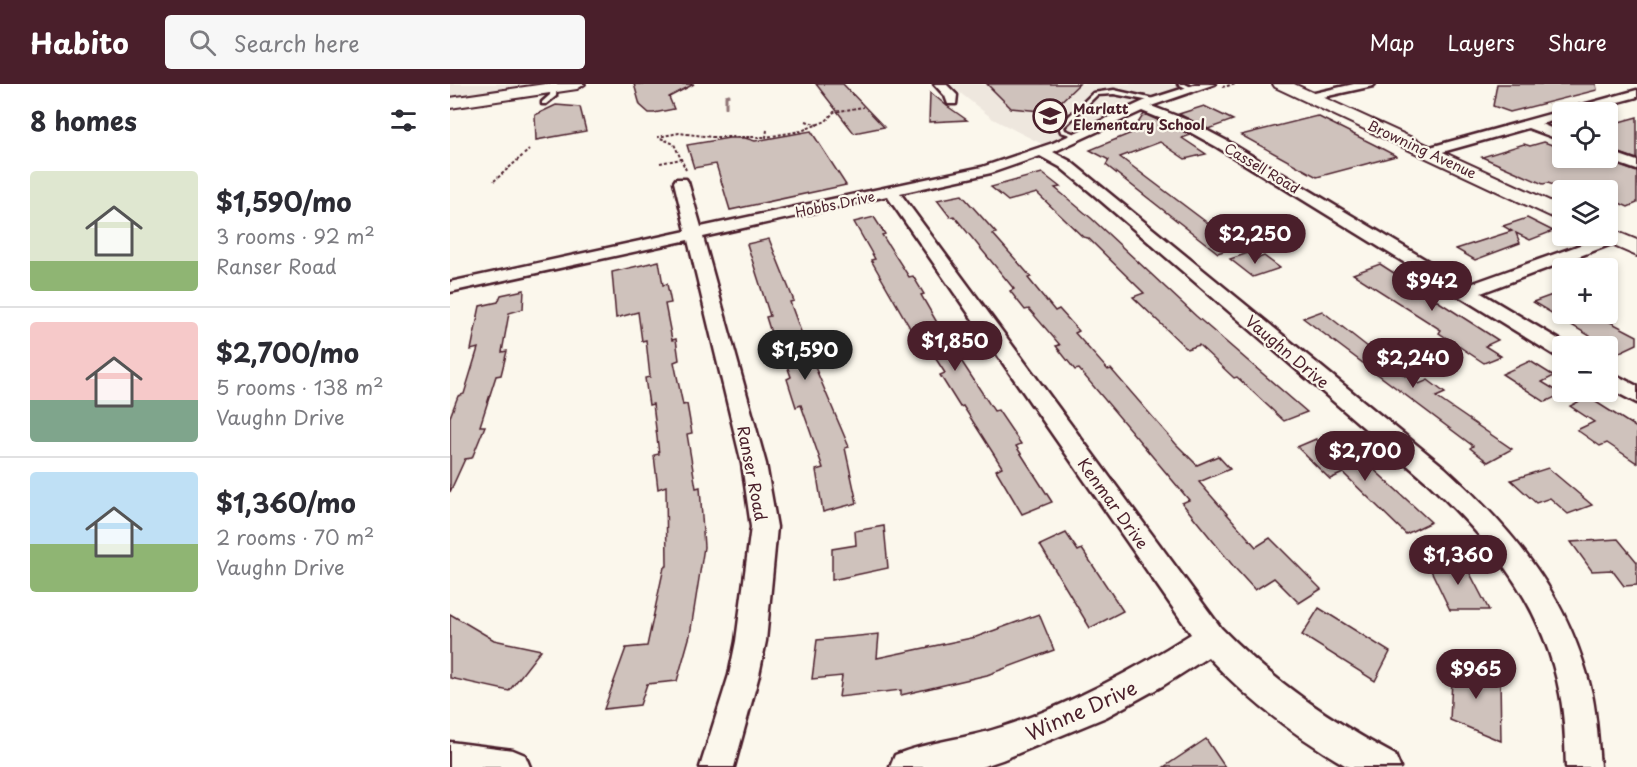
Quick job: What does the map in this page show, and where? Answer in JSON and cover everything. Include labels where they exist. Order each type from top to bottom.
[{"type":"street","points":[[450,104],[577,84]]},
{"type":"street","points":[[940,84],[951,94],[952,102]]},
{"type":"street","name":"Hobbs Drive","points":[[450,287],[986,170],[1042,152],[1078,137],[1186,86],[1209,84]]},
{"type":"street","name":"Browning Avenue","points":[[1281,84],[1552,210]]},
{"type":"street","points":[[1310,97],[1368,84]]},
{"type":"street","points":[[1607,102],[1637,93]]},
{"type":"street","points":[[1622,98],[1637,102]]},
{"type":"street","name":"Cassell Road","points":[[1148,103],[1213,139],[1552,344]]},
{"type":"street","points":[[1428,152],[1552,117]]},
{"type":"street","points":[[1529,124],[1552,133]]},
{"type":"street","name":"Vaughn Drive","points":[[1042,152],[1065,164],[1108,199],[1436,475],[1487,524],[1525,569],[1542,598],[1563,648],[1577,696],[1583,767]]},
{"type":"street","points":[[1618,159],[1637,166]]},
{"type":"street","name":"Ranser Road","points":[[682,171],[695,234],[754,464],[764,527],[751,641],[744,675],[717,767]]},
{"type":"street","name":"Kenmar Drive","points":[[892,192],[1211,638],[1259,687],[1284,708],[1310,727],[1383,767]]},
{"type":"street","points":[[1618,240],[1637,249]]},
{"type":"street","points":[[1467,292],[1587,246]]},
{"type":"street","points":[[1618,384],[1637,396]]},
{"type":"street","name":"Winne Drive","points":[[907,767],[967,754],[1045,729],[1120,695],[1211,638]]},
{"type":"street","points":[[450,759],[513,767]]},
{"type":"lane","points":[[543,103],[552,96],[554,86]]},
{"type":"lane","points":[[1078,137],[1063,131],[1060,127],[1093,94],[1111,92],[1148,103]]},
{"type":"path","points":[[682,171],[675,143],[658,137],[679,133],[712,137],[766,137],[794,133],[818,125],[830,118],[834,112],[863,107]]},
{"type":"path","points":[[806,121],[818,125]]},
{"type":"path","points":[[766,137],[768,130]]},
{"type":"path","points":[[494,181],[529,150]]},
{"type":"path","points":[[660,163],[682,171]]},
{"type":"shaded area","points":[[450,84],[530,84],[450,98]]},
{"type":"shaded area","name":"Marlatt Elementary School","points":[[949,84],[1196,84],[1136,104],[1046,146],[993,119]]},
{"type":"building","points":[[634,84],[694,84],[669,97],[674,109],[649,113],[640,105]]},
{"type":"building","points":[[816,84],[843,84],[884,127],[854,133]]},
{"type":"building","name":"Marlatt Elementary School","points":[[987,84],[1079,84],[1050,112],[1011,108]]},
{"type":"building","points":[[1497,84],[1596,84],[1597,90],[1510,112],[1493,106]]},
{"type":"building","points":[[930,92],[947,106],[967,120],[929,122]]},
{"type":"building","points":[[556,105],[580,107],[586,131],[536,140],[535,115]]},
{"type":"building","points":[[1204,106],[1233,120],[1208,129],[1179,114]]},
{"type":"building","points":[[1144,114],[1191,135],[1182,138],[1206,154],[1185,159],[1160,142],[1120,157],[1238,246],[1218,253],[1106,165],[1109,160],[1090,150],[1141,129],[1136,126]]},
{"type":"building","points":[[1317,116],[1396,156],[1317,177],[1241,135]]},
{"type":"building","points":[[1637,117],[1637,159],[1618,152],[1618,122]]},
{"type":"building","points":[[811,131],[846,185],[730,210],[716,164],[694,168],[687,145],[729,138],[745,138],[755,141]]},
{"type":"building","points":[[1544,142],[1552,145],[1552,168],[1618,168],[1618,165],[1637,172],[1637,203],[1628,207],[1618,202],[1618,180],[1552,180],[1552,184],[1543,184],[1482,157],[1524,144],[1530,146]]},
{"type":"building","points":[[1042,173],[1060,187],[1055,188],[1091,218],[1196,316],[1307,412],[1284,421],[1199,345],[1187,349],[1133,297],[1144,293],[1088,238],[1083,237],[1037,193],[1008,201],[991,187]]},
{"type":"building","points":[[962,195],[996,233],[993,234],[1031,277],[1028,278],[1055,311],[1059,309],[1079,331],[1075,333],[1108,370],[1111,369],[1176,444],[1197,465],[1218,456],[1230,469],[1199,482],[1256,547],[1270,538],[1321,589],[1299,603],[1274,578],[1255,590],[1234,567],[1182,503],[1189,500],[1079,369],[1075,370],[1056,346],[1060,345],[1029,309],[1025,310],[1010,291],[1014,289],[954,216],[950,217],[937,200]]},
{"type":"building","points":[[874,217],[885,234],[882,235],[909,277],[913,276],[924,294],[921,295],[943,333],[948,331],[965,357],[960,359],[994,411],[998,410],[1021,444],[1016,446],[1052,502],[1022,514],[996,470],[1002,467],[940,375],[945,373],[918,331],[913,333],[871,260],[875,259],[854,222]]},
{"type":"building","points":[[1527,218],[1552,231],[1530,240],[1516,233],[1520,243],[1475,260],[1456,249],[1512,231],[1503,226]]},
{"type":"building","points":[[769,239],[794,301],[790,302],[803,337],[807,336],[816,359],[812,360],[849,447],[845,448],[857,503],[823,512],[816,470],[823,468],[801,405],[796,407],[787,379],[791,377],[776,335],[772,336],[766,317],[770,316],[747,244]]},
{"type":"building","points":[[1248,253],[1256,259],[1264,256],[1280,268],[1253,277],[1230,259]]},
{"type":"building","points":[[659,261],[663,285],[667,284],[671,303],[665,304],[672,340],[676,339],[679,360],[674,362],[683,405],[687,404],[692,433],[687,434],[696,488],[700,487],[704,547],[690,635],[677,681],[647,684],[640,705],[604,709],[626,648],[647,646],[664,567],[667,566],[666,486],[658,489],[654,455],[659,454],[653,404],[649,405],[645,378],[650,377],[646,340],[642,341],[638,312],[616,318],[612,272]]},
{"type":"building","points":[[1380,264],[1498,340],[1485,346],[1501,356],[1484,363],[1439,333],[1441,330],[1353,274]]},
{"type":"building","points":[[524,290],[523,309],[509,313],[502,352],[507,351],[501,375],[496,376],[480,426],[485,426],[472,458],[465,459],[450,492],[450,417],[458,396],[464,394],[478,348],[471,350],[480,306],[498,302],[501,295]]},
{"type":"building","points":[[1552,295],[1552,313],[1533,302]]},
{"type":"building","points":[[1322,311],[1405,376],[1408,375],[1419,384],[1428,380],[1445,393],[1436,397],[1512,449],[1488,462],[1470,448],[1473,446],[1303,318]]},
{"type":"building","points":[[1570,324],[1614,324],[1637,336],[1637,344],[1618,353],[1618,336],[1590,336]]},
{"type":"building","points":[[1530,361],[1552,375],[1552,377],[1542,382],[1552,388],[1552,399],[1545,402],[1502,374]]},
{"type":"building","points":[[1578,402],[1596,402],[1637,428],[1637,463],[1607,443],[1600,446],[1577,430],[1594,422],[1570,406]]},
{"type":"building","points":[[1316,439],[1327,449],[1344,442],[1431,522],[1406,534],[1343,473],[1330,479],[1297,447]]},
{"type":"building","points":[[1548,468],[1592,505],[1568,514],[1550,498],[1536,503],[1511,480]]},
{"type":"building","points":[[884,526],[888,568],[832,580],[832,549],[856,545],[855,531]]},
{"type":"building","points":[[1066,533],[1078,551],[1082,549],[1123,611],[1090,628],[1040,545]]},
{"type":"building","points":[[1618,539],[1637,562],[1637,585],[1624,586],[1612,570],[1592,571],[1571,542]]},
{"type":"building","points":[[1427,562],[1464,562],[1489,610],[1450,610]]},
{"type":"building","points":[[1319,608],[1390,652],[1375,681],[1302,635]]},
{"type":"building","points":[[450,614],[494,640],[541,650],[509,691],[450,678]]},
{"type":"building","points":[[1039,614],[1054,650],[987,675],[901,695],[901,690],[839,697],[842,676],[812,679],[817,640],[879,634],[877,658],[976,637]]},
{"type":"building","points":[[1453,660],[1500,678],[1501,741],[1450,720]]},
{"type":"building","points":[[1206,739],[1225,767],[1164,767]]},
{"type":"waterway","points":[[726,107],[726,96],[729,95]]},
{"type":"place","name":"Marlatt Elementary School","points":[[1050,116]]}]
